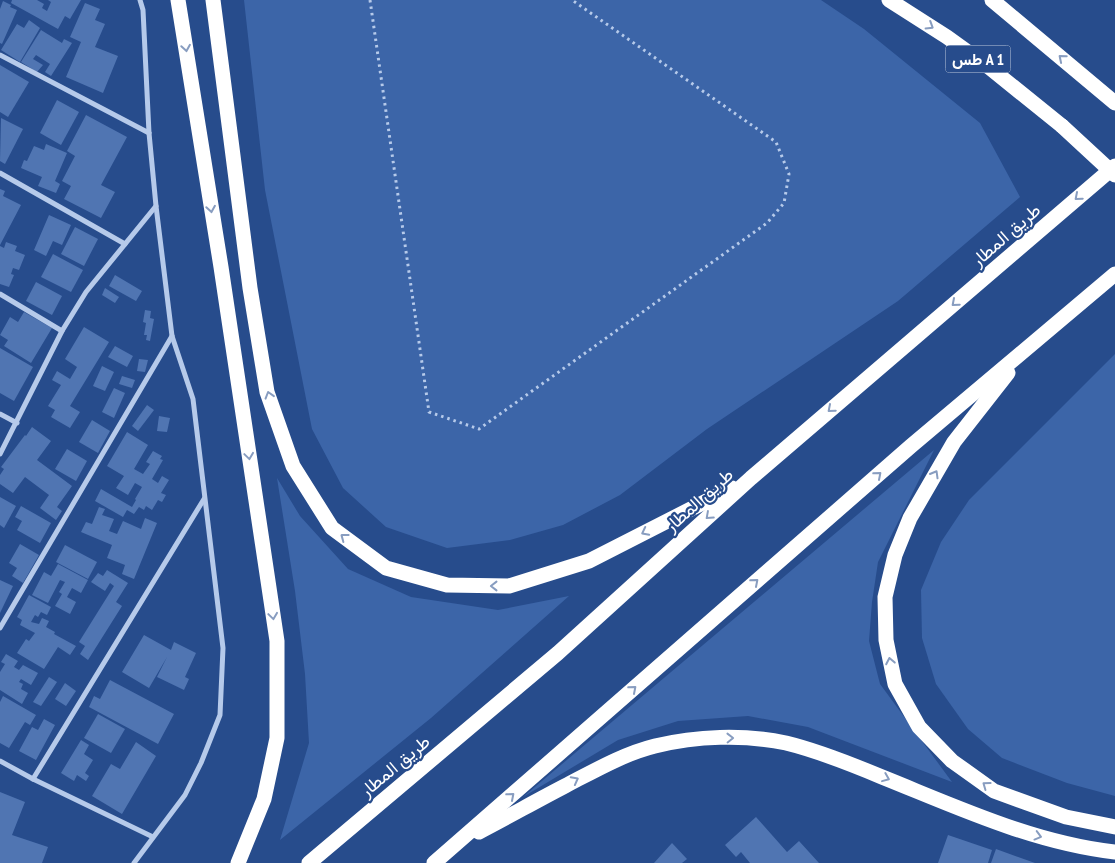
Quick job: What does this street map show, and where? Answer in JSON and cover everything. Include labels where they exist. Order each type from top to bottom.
[{"type":"highway","points":[[178,0],[277,642],[277,738],[264,799],[238,863]]},
{"type":"highway","points":[[213,0],[250,288],[267,392],[294,466],[332,528],[386,568],[447,585],[509,586],[589,560],[751,478]]},
{"type":"highway","name":"طس A 1","points":[[889,0],[947,37],[990,68],[1062,126],[1115,174]]},
{"type":"highway","points":[[995,1],[1115,103]]},
{"type":"highway","name":"طريق المطار","points":[[309,863],[558,653],[751,478],[1115,166]]},
{"type":"highway","points":[[434,863],[912,446],[1115,274]]},
{"type":"highway","points":[[1026,349],[954,442],[910,518],[895,555],[885,597],[886,640],[895,684],[919,727],[952,761],[994,791],[1066,817],[1115,827]]},
{"type":"highway","points":[[456,845],[611,762],[654,746],[687,740],[734,737],[785,743],[826,754],[954,806],[1033,835],[1093,850],[1115,852]]},
{"type":"street","points":[[134,863],[185,795],[201,763],[220,715],[223,648],[204,499],[194,399],[172,336],[149,133],[143,10],[140,0]]},
{"type":"street","points":[[0,55],[149,133]]},
{"type":"street","points":[[0,173],[125,244]]},
{"type":"street","points":[[0,454],[62,331],[86,292],[156,206]]},
{"type":"street","points":[[0,294],[62,331]]},
{"type":"street","points":[[0,628],[172,336]]},
{"type":"street","points":[[0,414],[17,423]]},
{"type":"street","points":[[32,779],[204,499]]},
{"type":"street","points":[[0,761],[32,779],[153,837]]},
{"type":"path","points":[[370,0],[429,412],[479,429],[767,223],[784,203],[789,174],[776,142],[572,0]]},
{"type":"shaded area","points":[[244,0],[821,0],[864,29],[980,123],[1020,197],[898,301],[707,429],[620,495],[563,525],[510,540],[447,548],[386,527],[343,488],[312,429],[265,190]]},
{"type":"shaded area","points":[[1115,354],[1115,796],[1067,783],[1002,758],[968,729],[936,684],[922,638],[921,590],[941,542],[969,500]]},
{"type":"shaded area","points":[[934,450],[878,562],[869,641],[880,684],[952,782],[808,727],[748,716],[678,721],[618,740],[523,797]]},
{"type":"shaded area","points":[[277,478],[300,516],[348,569],[411,597],[498,610],[569,596],[431,718],[280,840],[309,743],[305,674],[295,591]]},
{"type":"building","points":[[12,0],[37,0],[44,4],[42,8],[47,11],[51,2],[48,0],[81,0],[70,19],[65,16],[58,29],[11,3]]},
{"type":"building","points":[[3,1],[17,10],[2,44],[0,43],[0,9]]},
{"type":"building","points":[[85,3],[100,9],[95,20],[105,24],[95,47],[118,56],[103,93],[66,77],[81,42],[70,37]]},
{"type":"building","points":[[29,20],[40,28],[20,62],[1,50],[17,24],[24,28]]},
{"type":"building","points":[[41,30],[62,43],[64,39],[72,43],[51,76],[45,72],[50,64],[36,55],[33,59],[43,65],[37,72],[21,62]]},
{"type":"building","points":[[0,65],[29,82],[8,117],[0,112]]},
{"type":"building","points":[[57,100],[79,112],[61,145],[40,133]]},
{"type":"building","points":[[86,115],[127,137],[101,185],[115,192],[101,218],[64,199],[71,186],[62,181],[75,156],[67,151]]},
{"type":"building","points":[[1,118],[23,129],[5,164],[0,161]]},
{"type":"building","points":[[46,144],[67,153],[55,181],[60,184],[56,193],[38,186],[42,177],[21,168],[24,160],[27,161],[34,146],[44,150]]},
{"type":"building","points":[[0,189],[5,191],[3,196],[21,205],[0,245]]},
{"type":"building","points":[[49,215],[71,225],[62,245],[53,241],[46,256],[34,250]]},
{"type":"building","points":[[75,227],[98,239],[84,266],[61,254]]},
{"type":"building","points":[[6,242],[17,246],[15,251],[25,255],[19,270],[13,268],[11,274],[14,275],[9,287],[0,284],[0,246],[4,248]]},
{"type":"building","points":[[53,254],[83,270],[71,292],[41,277]]},
{"type":"building","points":[[115,275],[142,291],[136,301],[109,286]]},
{"type":"building","points":[[36,282],[62,296],[52,315],[26,301]]},
{"type":"building","points":[[105,288],[119,297],[115,303],[102,295]]},
{"type":"building","points":[[145,310],[151,311],[150,318],[154,319],[150,341],[146,340],[147,335],[144,335],[146,323],[143,322]]},
{"type":"building","points":[[24,312],[52,328],[31,363],[4,346],[8,340],[0,335],[10,317],[18,322]]},
{"type":"building","points":[[84,327],[109,342],[70,406],[80,412],[70,428],[51,417],[55,410],[48,406],[61,385],[52,380],[57,371],[70,379],[77,367],[65,359]]},
{"type":"building","points":[[115,346],[133,356],[127,367],[108,357]]},
{"type":"building","points":[[0,348],[33,367],[14,401],[0,393]]},
{"type":"building","points":[[139,359],[148,360],[145,372],[137,371]]},
{"type":"building","points":[[102,366],[114,372],[105,391],[93,386]]},
{"type":"building","points":[[122,376],[135,380],[132,388],[119,384]]},
{"type":"building","points":[[114,388],[125,393],[114,418],[102,412]]},
{"type":"building","points":[[147,405],[154,410],[138,431],[132,426]]},
{"type":"building","points":[[159,416],[170,418],[167,432],[157,431]]},
{"type":"building","points":[[92,420],[110,431],[98,453],[79,442]]},
{"type":"building","points":[[32,427],[51,441],[37,460],[72,486],[57,507],[62,511],[56,520],[40,508],[49,495],[25,477],[13,493],[0,484],[0,475],[4,469],[1,467]]},
{"type":"building","points":[[127,432],[148,445],[134,469],[143,474],[150,464],[146,462],[153,451],[162,456],[160,459],[163,460],[152,479],[158,483],[162,476],[169,480],[161,493],[166,495],[162,502],[158,500],[152,510],[146,506],[144,510],[139,507],[134,514],[127,510],[123,517],[95,501],[101,489],[132,507],[136,500],[142,487],[135,483],[128,495],[116,488],[124,476],[107,466]]},
{"type":"building","points":[[67,449],[87,461],[76,481],[55,469]]},
{"type":"building","points":[[0,497],[16,506],[4,528],[0,525]]},
{"type":"building","points":[[21,506],[51,523],[40,543],[17,530],[22,521],[15,517]]},
{"type":"building","points":[[99,507],[105,509],[102,515],[114,519],[109,531],[117,534],[123,521],[141,529],[145,518],[157,523],[134,579],[122,574],[125,565],[107,558],[112,545],[81,532],[86,522],[92,524]]},
{"type":"building","points":[[20,544],[39,555],[23,583],[12,576],[17,568],[9,563]]},
{"type":"building","points":[[65,545],[97,562],[88,579],[56,562]]},
{"type":"building","points":[[58,564],[88,580],[81,593],[72,588],[67,597],[76,602],[70,614],[55,606],[62,594],[59,592],[65,582],[60,580],[48,603],[32,595],[44,572],[51,576]]},
{"type":"building","points":[[107,570],[128,583],[116,602],[122,606],[88,660],[80,654],[85,646],[79,642],[114,586],[110,583],[105,591],[91,582],[98,573],[103,576]]},
{"type":"building","points":[[0,580],[13,586],[0,613]]},
{"type":"building","points":[[29,595],[51,607],[47,615],[41,612],[38,617],[35,615],[31,622],[39,624],[42,618],[49,621],[46,627],[55,632],[54,634],[76,646],[70,655],[58,647],[44,669],[17,653],[26,639],[29,641],[35,633],[20,625],[22,620],[17,617]]},
{"type":"building","points":[[144,635],[171,650],[174,642],[196,653],[185,677],[189,679],[184,690],[157,677],[167,657],[149,688],[122,672]]},
{"type":"building","points":[[6,654],[18,661],[14,667],[19,670],[23,665],[38,673],[31,685],[21,679],[19,682],[23,684],[21,689],[28,693],[22,704],[0,690],[0,672],[5,664],[1,662]]},
{"type":"building","points":[[49,677],[57,682],[41,706],[33,702]]},
{"type":"building","points":[[110,680],[174,714],[158,744],[89,707],[94,696],[100,699]]},
{"type":"building","points":[[65,683],[76,691],[66,706],[55,699]]},
{"type":"building","points":[[3,696],[36,715],[30,725],[25,722],[9,748],[0,743],[0,702]]},
{"type":"building","points":[[98,714],[125,729],[111,753],[84,738]]},
{"type":"building","points":[[44,719],[55,725],[36,760],[19,751],[32,727],[38,730]]},
{"type":"building","points":[[81,740],[89,745],[84,754],[93,760],[85,773],[89,776],[86,781],[77,775],[74,781],[61,773]]},
{"type":"building","points":[[136,742],[156,756],[122,814],[92,796],[111,764],[120,769]]},
{"type":"building","points":[[0,792],[25,802],[12,835],[48,847],[42,863],[0,863]]},
{"type":"building","points":[[756,817],[787,852],[799,841],[819,863],[750,863],[741,852],[736,857],[725,845]]},
{"type":"building","points":[[948,835],[992,850],[988,863],[938,863]]},
{"type":"building","points":[[672,843],[687,859],[682,863],[654,863]]},
{"type":"building","points":[[996,849],[1035,863],[991,863]]}]
